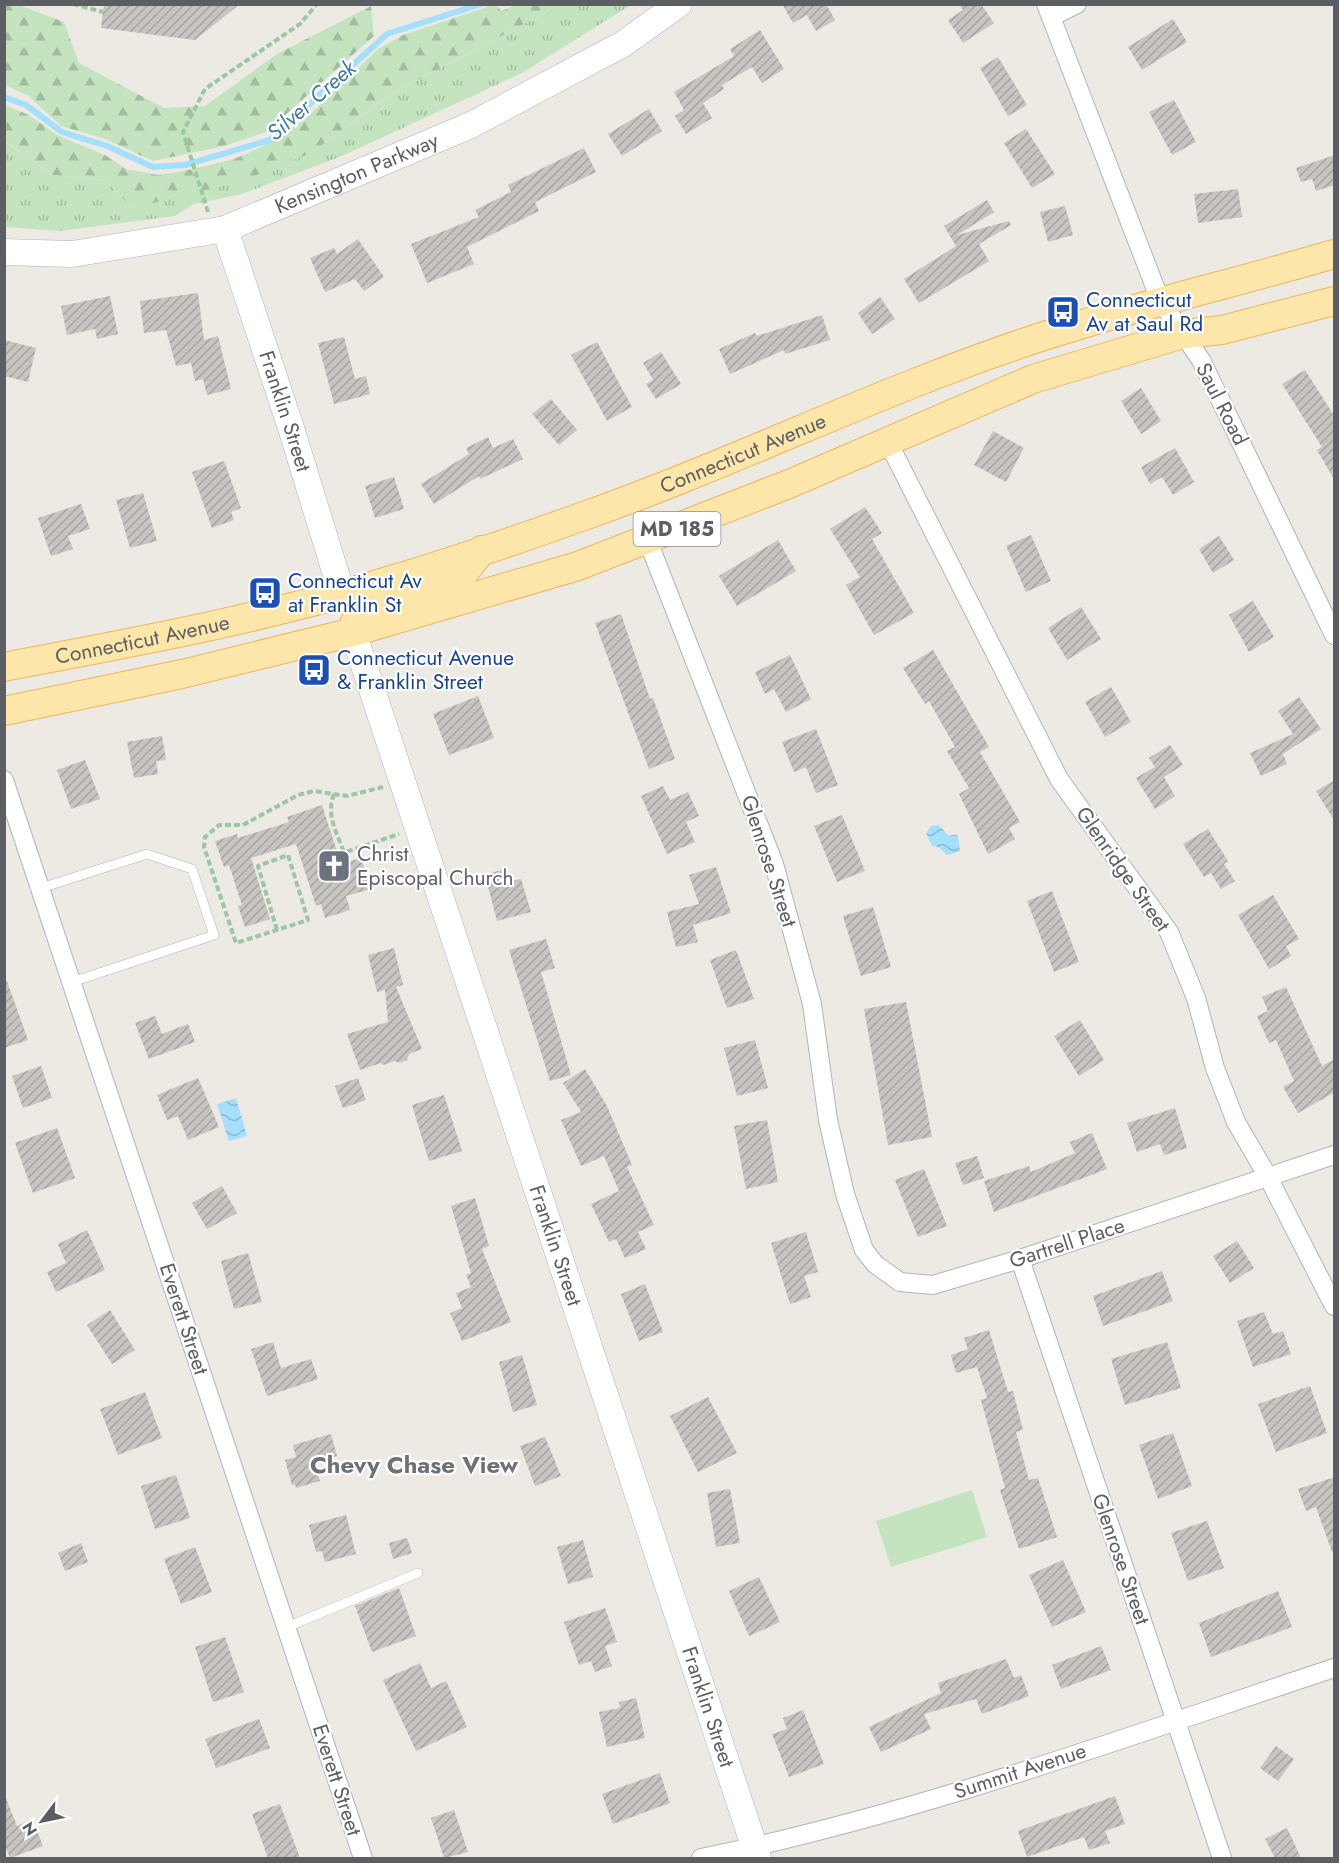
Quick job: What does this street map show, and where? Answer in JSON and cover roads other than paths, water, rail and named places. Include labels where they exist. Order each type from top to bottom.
[{"type":"main road","name":"Connecticut Avenue","points":[[4,667],[166,636],[342,594],[482,550],[646,494],[897,390],[1035,339],[1160,300],[1214,289],[1335,254]]},
{"type":"main road","name":"Connecticut Avenue","points":[[4,711],[242,659],[353,632],[578,566],[648,541],[888,442],[1033,379],[1183,334],[1222,330],[1335,301]]},
{"type":"main road","points":[[353,632],[355,622],[381,603],[459,579],[482,550]]},
{"type":"main road","points":[[242,659],[257,644],[316,628],[334,619],[342,608],[342,594]]},
{"type":"street","name":"Kensington Parkway","points":[[4,252],[72,254],[217,221],[471,125],[623,44],[679,4]]},
{"type":"street","points":[[1049,11],[1077,4]]},
{"type":"street","name":"Saul Road","points":[[1049,11],[1160,300],[1201,360],[1335,635]]},
{"type":"street","name":"Franklin Street","points":[[217,221],[291,428],[342,594]]},
{"type":"street","name":"Glenridge Street","points":[[888,442],[1059,779],[1169,932],[1196,998],[1215,1068],[1236,1122],[1268,1177],[1335,1306]]},
{"type":"street","name":"Glenrose Street","points":[[648,541],[774,864],[812,1004],[828,1120],[845,1194]]},
{"type":"street","name":"Franklin Street","points":[[353,632],[757,1853]]},
{"type":"street","name":"Everett Street","points":[[4,780],[363,1858]]},
{"type":"street","name":"Gartrell Place","points":[[845,1194],[864,1250],[875,1264],[900,1282],[933,1285],[1020,1260],[1335,1155]]},
{"type":"street","name":"Glenrose Street","points":[[1020,1260],[1222,1858]]},
{"type":"street","name":"Summit Avenue","points":[[701,1858],[757,1853],[1176,1721],[1335,1668]]},
{"type":"lane","points":[[41,888],[147,854],[192,869],[214,935],[72,982]]},
{"type":"lane","points":[[287,1627],[418,1573]]},
{"type":"water","points":[[939,825],[948,835],[958,835],[960,851],[947,855],[938,847],[932,846],[926,833],[931,826]]},
{"type":"water","points":[[236,1098],[247,1136],[229,1141],[217,1104]]},
{"type":"waterway","name":"Silver Creek","points":[[4,97],[26,105],[62,132],[107,146],[153,167],[185,165],[270,140],[387,34],[481,4]]},
{"type":"place","name":"Connecticut Av at Saul Rd","points":[[1063,312]]},
{"type":"place","name":"Connecticut Av at Franklin St","points":[[265,593]]},
{"type":"place","name":"Connecticut Avenue & Franklin Street","points":[[314,670]]},
{"type":"place","name":"Christ Episcopal Church","points":[[334,866]]},
{"type":"district","name":"Chevy Chase View","points":[[414,1465]]}]
